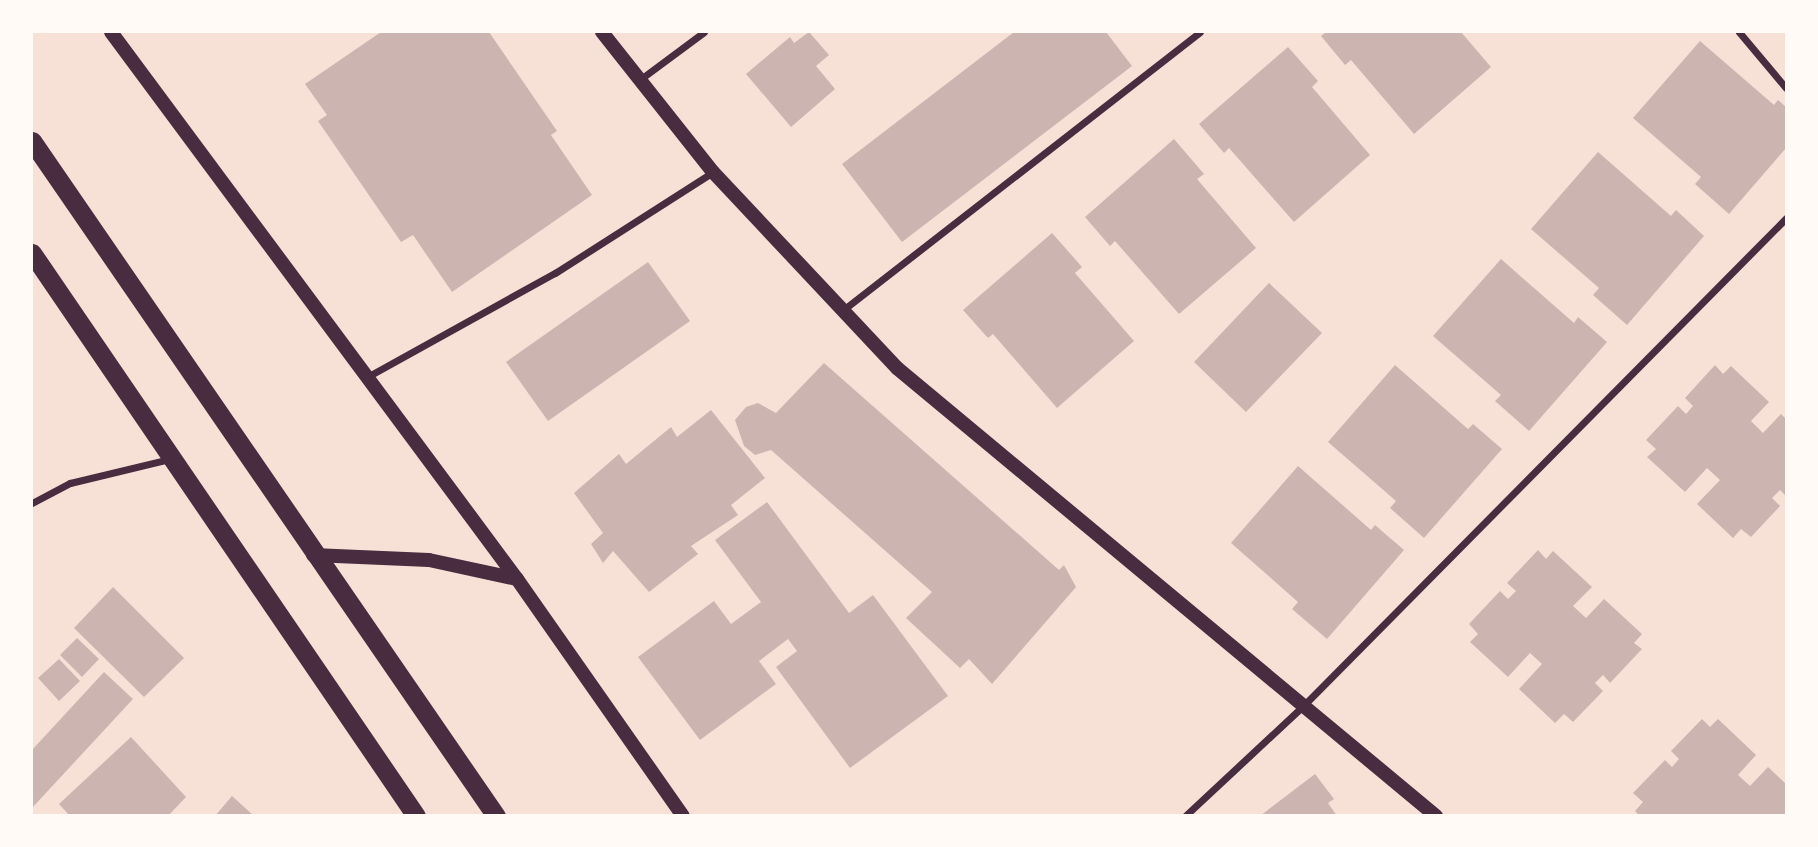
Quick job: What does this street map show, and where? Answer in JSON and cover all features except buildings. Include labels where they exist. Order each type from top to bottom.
[{"type":"highway","points":[[32,141],[313,555],[496,816]]},
{"type":"highway","points":[[32,253],[416,816]]},
{"type":"main road","points":[[111,32],[517,579],[682,816]]},
{"type":"main road","points":[[602,32],[642,78],[713,172],[897,368],[1436,816]]},
{"type":"main road","points":[[313,555],[429,559],[517,579]]},
{"type":"street","points":[[642,78],[704,32]]},
{"type":"street","points":[[842,310],[1200,32]]},
{"type":"street","points":[[1739,32],[1787,88]]},
{"type":"street","points":[[366,378],[555,273],[713,172]]},
{"type":"street","points":[[1185,816],[1302,707],[1786,219]]},
{"type":"street","points":[[32,503],[70,483],[172,458]]}]
